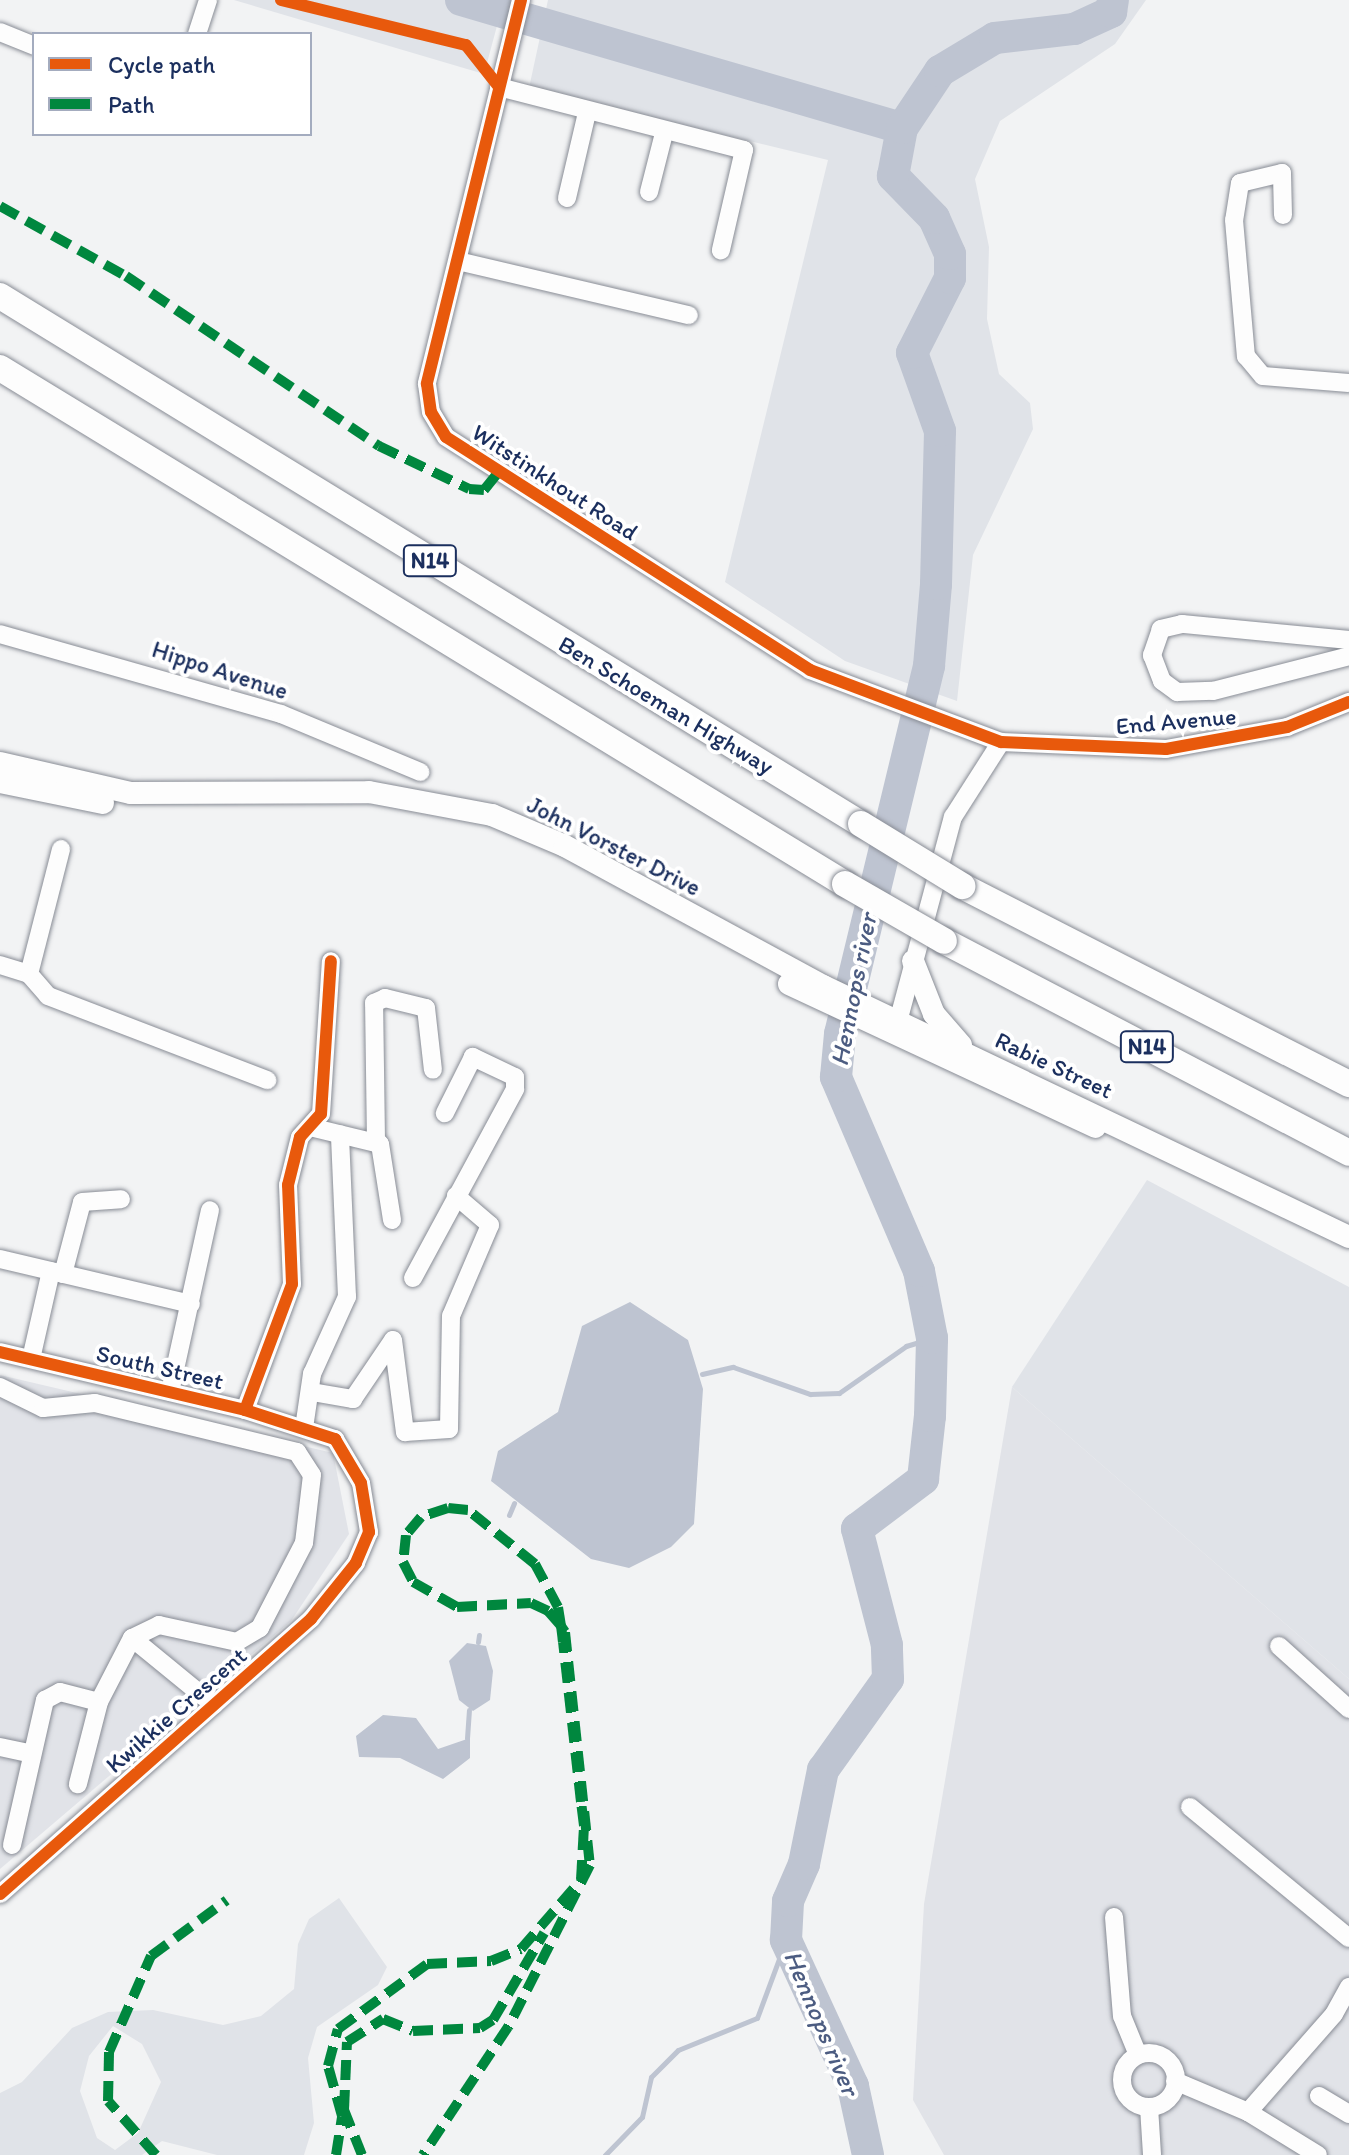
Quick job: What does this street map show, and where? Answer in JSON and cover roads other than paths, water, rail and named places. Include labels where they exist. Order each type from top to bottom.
[{"type":"highway","name":"Ben Schoeman Highway","points":[[0,296],[962,886],[1349,1084]]},
{"type":"highway","name":"N14","points":[[0,368],[845,884],[944,941],[1349,1153]]},
{"type":"main road","name":"John Vorster Drive","points":[[0,763],[131,793],[369,792],[492,815],[565,846],[820,993]]},
{"type":"main road","name":"John Vorster Drive","points":[[0,782],[129,805],[368,800],[490,822],[636,893],[820,993],[896,1030]]},
{"type":"main road","points":[[913,961],[939,1022],[980,1059]]},
{"type":"main road","name":"Rabie Street","points":[[896,1030],[980,1059],[1349,1237]]},
{"type":"main road","name":"Rabie Street","points":[[896,1030],[1020,1097],[1186,1160]]},
{"type":"street","points":[[198,32],[208,0]]},
{"type":"street","name":"Witstinkhout Road","points":[[521,0],[427,384],[431,412],[446,437],[784,656],[898,705],[1001,742]]},
{"type":"street","points":[[0,32],[32,45]]},
{"type":"street","points":[[500,84],[587,113],[744,150],[721,250]]},
{"type":"street","points":[[567,198],[587,113]]},
{"type":"street","points":[[649,192],[664,133]]},
{"type":"street","points":[[1283,215],[1282,173],[1240,183],[1234,220],[1246,356],[1263,376],[1349,383]]},
{"type":"street","points":[[458,261],[689,315]]},
{"type":"street","points":[[1349,640],[1182,624],[1161,629],[1152,655],[1162,681],[1177,692],[1213,691],[1349,656]]},
{"type":"street","name":"Hippo Avenue","points":[[0,634],[281,714],[420,772]]},
{"type":"street","name":"End Avenue","points":[[1001,742],[1166,749],[1287,727],[1349,702]]},
{"type":"street","points":[[896,1030],[953,817],[1001,742]]},
{"type":"street","points":[[29,974],[61,849]]},
{"type":"street","points":[[245,1410],[292,1284],[288,1185],[300,1137],[321,1114],[331,961]]},
{"type":"street","points":[[0,965],[29,974],[48,996],[267,1080]]},
{"type":"street","points":[[376,1141],[374,1003],[385,998],[426,1008],[433,1070]]},
{"type":"street","points":[[413,1278],[515,1089],[515,1077],[473,1057],[445,1113]]},
{"type":"street","points":[[310,1127],[376,1141],[387,1153],[392,1220]]},
{"type":"street","points":[[304,1428],[312,1392],[312,1374],[347,1297],[340,1134]]},
{"type":"street","points":[[312,1392],[353,1399],[385,1341],[393,1340],[405,1432],[449,1429],[451,1316],[490,1225],[456,1196]]},
{"type":"street","points":[[31,1359],[82,1202],[121,1199]]},
{"type":"street","points":[[170,1392],[210,1210]]},
{"type":"street","points":[[0,1259],[191,1304]]},
{"type":"street","name":"South Street","points":[[0,1352],[245,1410],[335,1439],[350,1456],[366,1504],[365,1545]]},
{"type":"street","points":[[0,1387],[43,1408],[95,1403],[306,1457],[312,1475],[304,1543],[260,1628],[237,1642],[159,1625],[132,1638],[99,1702],[78,1784]]},
{"type":"street","name":"Kwikkie Crescent","points":[[0,1894],[311,1619],[365,1545]]},
{"type":"street","points":[[132,1638],[214,1705]]},
{"type":"street","points":[[1279,1646],[1349,1709]]},
{"type":"street","points":[[12,1845],[32,1754],[50,1694],[99,1702]]},
{"type":"street","points":[[0,1747],[32,1754]]},
{"type":"street","points":[[1190,1807],[1349,1938]]},
{"type":"street","points":[[1114,1917],[1122,2016],[1138,2055]]},
{"type":"street","points":[[1248,2112],[1334,2014],[1349,1987]]},
{"type":"street","points":[[1138,2055],[1162,2057],[1175,2081],[1248,2112],[1318,2155]]},
{"type":"street","points":[[1138,2055],[1122,2083],[1129,2098],[1149,2107],[1167,2100],[1175,2081]]},
{"type":"street","points":[[1319,2096],[1349,2114]]},
{"type":"street","points":[[1149,2107],[1152,2155]]},
{"type":"waterway","points":[[461,0],[902,128]]},
{"type":"waterway","name":"Hennops river","points":[[868,2155],[853,2086],[786,1940],[788,1901],[804,1864],[823,1770],[888,1679],[887,1645],[857,1529],[923,1479],[930,1416],[932,1338],[919,1271],[836,1077],[840,1034],[929,666],[936,584],[940,431],[912,353],[950,278],[950,254],[934,218],[893,176],[902,128],[940,71],[995,38],[1074,29],[1111,12],[1113,0]]},
{"type":"waterway","points":[[702,1374],[733,1367],[810,1394],[839,1393],[906,1346],[932,1338]]},
{"type":"waterway","points":[[509,1515],[514,1503]]},
{"type":"waterway","points":[[478,1642],[479,1635]]},
{"type":"waterway","points":[[467,1738],[469,1710]]},
{"type":"waterway","points":[[605,2155],[642,2117],[651,2077],[678,2050],[757,2018],[786,1940]]}]
